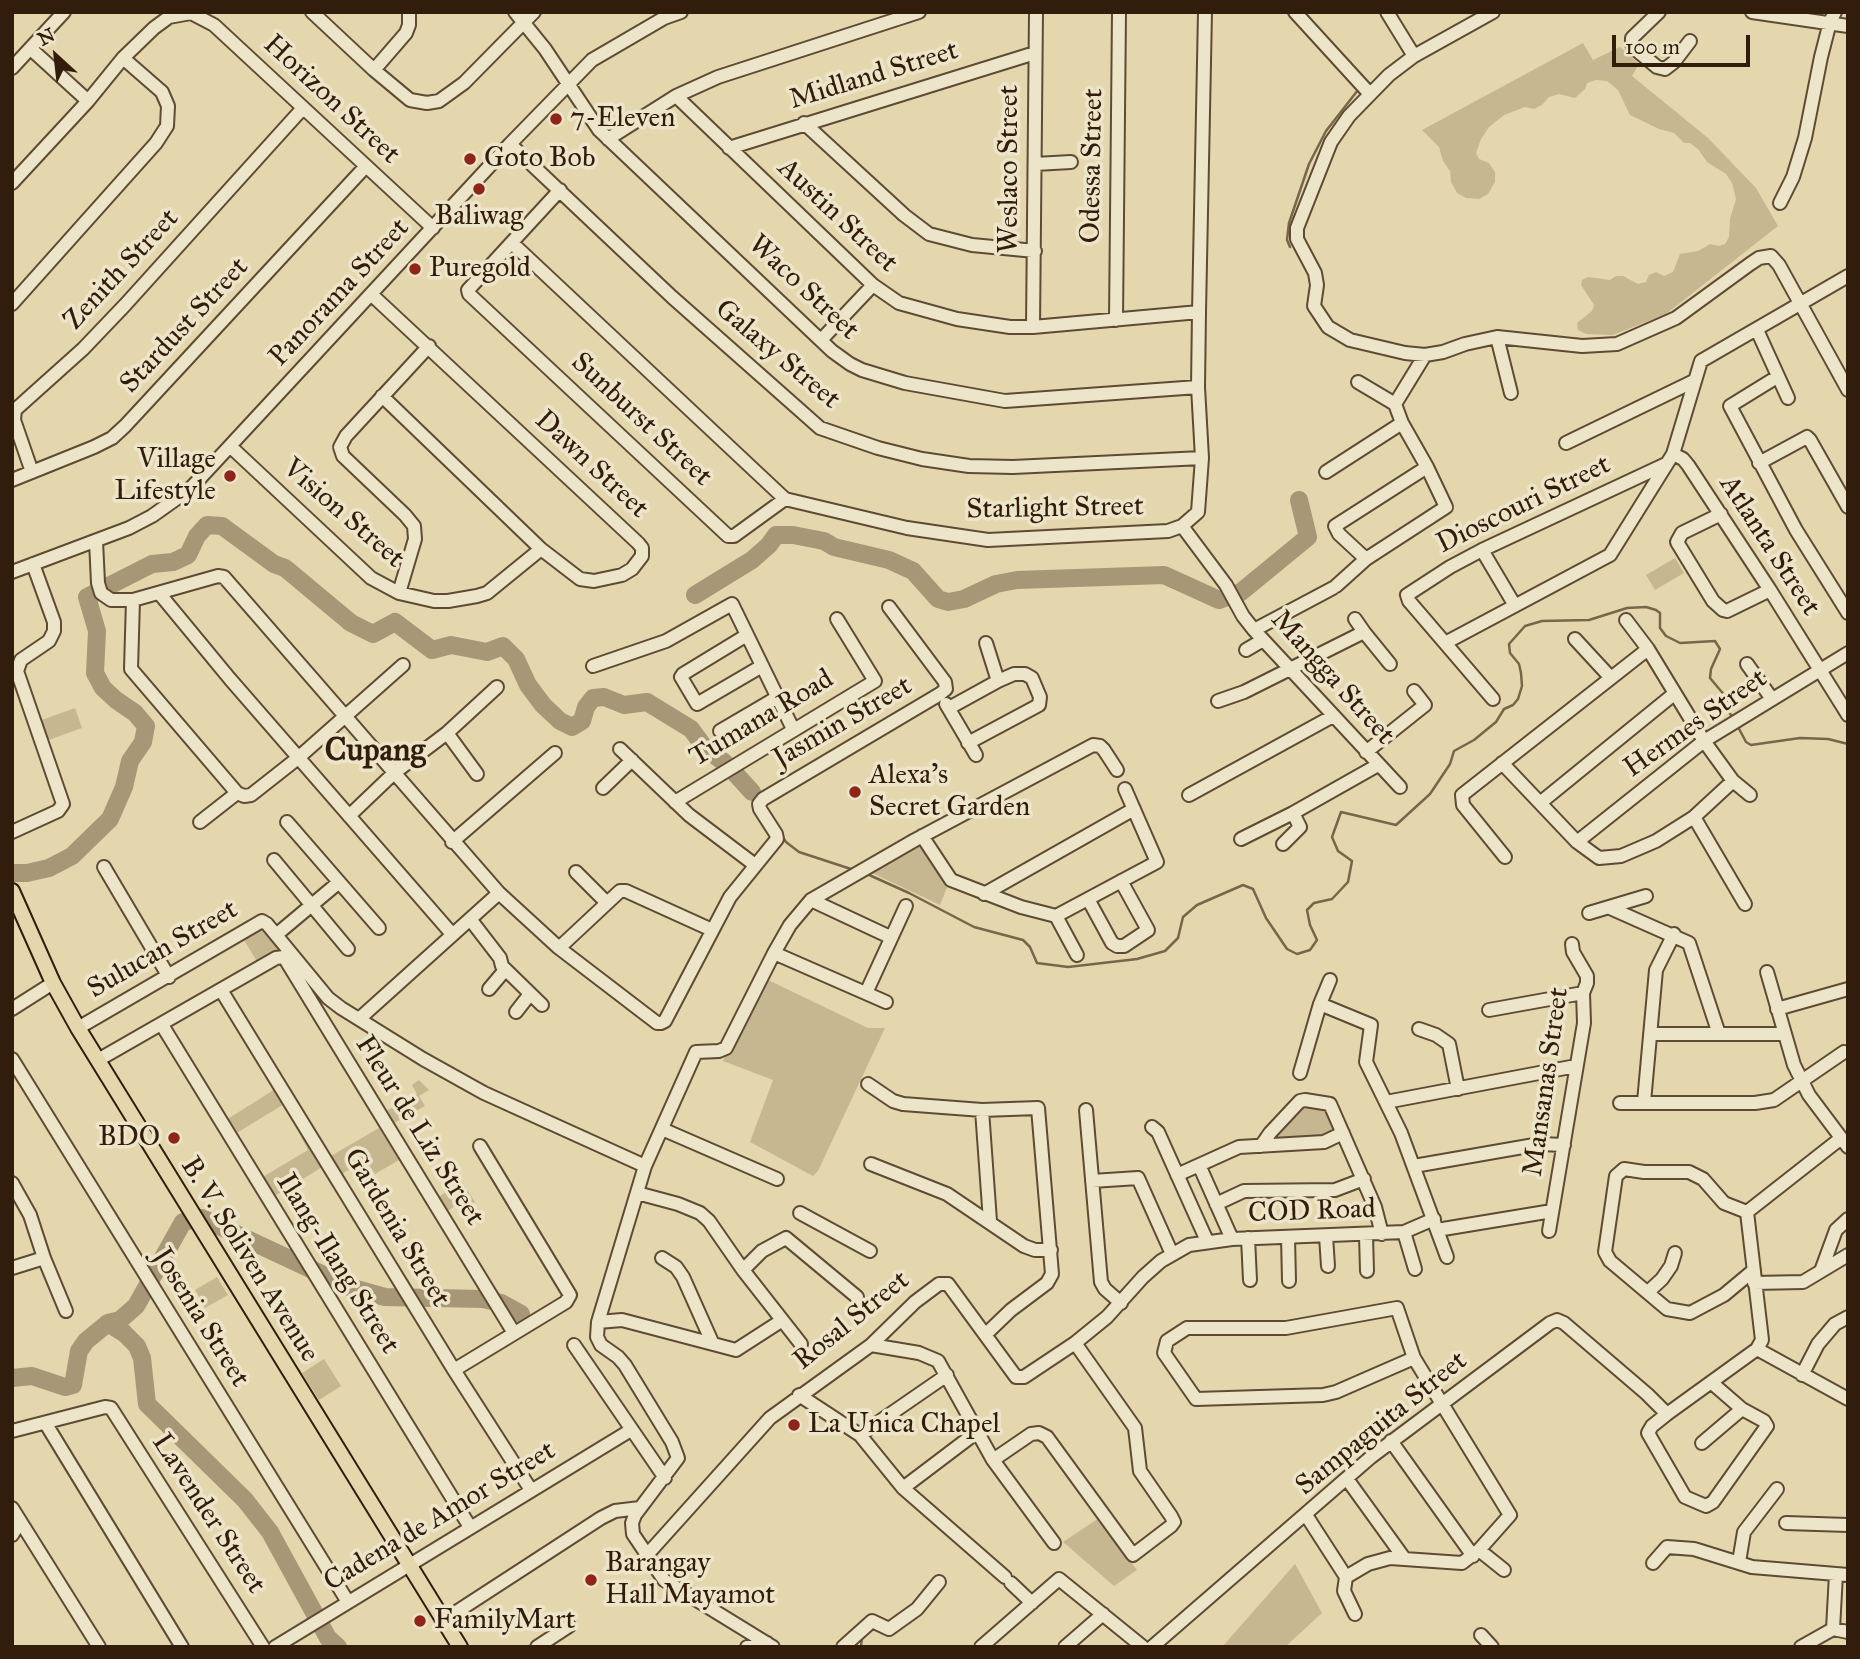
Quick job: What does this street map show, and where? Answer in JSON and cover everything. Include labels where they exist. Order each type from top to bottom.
[{"type":"main road","name":"B. V. Soliven Avenue","points":[[12,891],[53,983],[78,1028],[460,1647]]},
{"type":"street","points":[[12,68],[64,12]]},
{"type":"street","points":[[312,12],[374,70],[415,102],[427,103],[439,101],[464,83],[519,17],[534,12]]},
{"type":"street","points":[[374,70],[406,33],[409,12]]},
{"type":"street","name":"Panorama Street","points":[[12,572],[141,522],[173,503],[190,489],[592,60],[664,18],[681,12]]},
{"type":"street","points":[[608,139],[676,96],[718,77],[919,12]]},
{"type":"street","name":"Weslaco Street","points":[[1032,327],[1036,12]]},
{"type":"street","name":"Odessa Street","points":[[1116,320],[1119,12]]},
{"type":"street","name":"Starlight Street","points":[[512,243],[785,499],[908,528],[988,540],[1168,531],[1182,526],[1198,512],[1202,458],[1198,387],[1205,12]]},
{"type":"street","points":[[1295,12],[1369,93]]},
{"type":"street","points":[[1387,12],[1415,56]]},
{"type":"street","points":[[1493,12],[1415,56],[1369,93],[1331,142],[1297,228],[1297,239],[1315,273],[1317,285],[1314,306],[1328,327],[1350,340],[1425,355],[1497,337],[1582,346],[1617,344],[1676,318],[1759,258],[1766,256],[1775,259],[1783,272],[1848,390]]},
{"type":"street","points":[[1659,12],[1632,38],[1634,48],[1657,67],[1665,69],[1690,41]]},
{"type":"street","name":"Horizon Street","points":[[12,183],[153,28],[169,17],[191,13],[214,25],[433,228]]},
{"type":"street","points":[[1756,13],[1833,17],[1848,26]]},
{"type":"street","name":"Waco Street","points":[[519,17],[545,49],[598,130],[840,358],[862,370],[905,383],[997,400],[1198,387]]},
{"type":"street","points":[[1780,202],[1793,177],[1805,138],[1833,17]]},
{"type":"street","points":[[31,49],[88,101]]},
{"type":"street","name":"Midland Street","points":[[729,148],[1035,53]]},
{"type":"street","points":[[12,304],[156,144],[167,126],[168,106],[162,92],[123,58]]},
{"type":"street","name":"Austin Street","points":[[676,96],[873,285],[899,303],[934,314],[985,323],[1032,327],[1199,312]]},
{"type":"street","name":"Zenith Street","points":[[32,472],[14,420],[15,410],[83,349],[125,305],[303,108]]},
{"type":"street","points":[[804,123],[904,215],[929,234],[972,245],[1035,251]]},
{"type":"street","name":"Galaxy Street","points":[[510,145],[672,297],[820,428],[878,448],[922,459],[969,466],[1013,467],[1202,458]]},
{"type":"street","points":[[1035,164],[1071,162]]},
{"type":"street","name":"Stardust Street","points":[[12,480],[112,438],[366,166]]},
{"type":"street","points":[[512,243],[560,190]]},
{"type":"street","name":"Sunburst Street","points":[[512,243],[468,293],[728,536],[734,536],[785,499]]},
{"type":"street","points":[[1493,699],[1445,643],[1610,555],[1670,459],[1703,360],[1848,276]]},
{"type":"street","points":[[821,340],[873,285]]},
{"type":"street","name":"Dawn Street","points":[[372,295],[638,543],[643,552],[642,556],[632,569],[622,575],[594,581],[580,579],[541,549],[382,396]]},
{"type":"street","points":[[1757,330],[1788,398]]},
{"type":"street","points":[[1497,337],[1511,393]]},
{"type":"street","points":[[399,593],[415,539],[414,526],[343,456],[340,447],[346,436],[429,346]]},
{"type":"street","points":[[1395,404],[1425,355]]},
{"type":"street","points":[[1777,377],[1730,405],[1796,530],[1842,593],[1848,613]]},
{"type":"street","points":[[1566,443],[1694,381]]},
{"type":"street","points":[[1246,650],[1259,635],[1334,587],[1366,559],[1445,508],[1395,404],[1358,383]]},
{"type":"street","points":[[1326,472],[1402,423]]},
{"type":"street","points":[[1759,463],[1807,437],[1848,507]]},
{"type":"street","name":"Vision Street","points":[[230,447],[371,578],[399,593],[434,601],[477,597],[487,593],[541,549]]},
{"type":"street","name":"Atlanta Street","points":[[1670,459],[1683,459],[1688,465],[1848,716]]},
{"type":"street","name":"Dioscouri Street","points":[[1445,643],[1407,596],[1450,567],[1482,550],[1670,459]]},
{"type":"street","points":[[1366,559],[1339,534],[1335,526],[1427,467]]},
{"type":"street","points":[[1721,514],[1682,533],[1677,542],[1706,590],[1717,606],[1727,611],[1770,590]]},
{"type":"street","name":"Mangga Street","points":[[1182,526],[1259,635],[1400,787]]},
{"type":"street","points":[[96,541],[100,588],[111,600],[133,600],[218,576],[224,577],[499,893],[559,948],[657,1023],[661,1023],[665,1021],[730,897],[755,865],[689,815],[620,749]]},
{"type":"street","points":[[1482,550],[1514,604]]},
{"type":"street","points":[[12,832],[58,811],[63,804],[17,671],[20,660],[49,642],[54,631],[54,622],[33,564]]},
{"type":"street","points":[[159,593],[298,758],[452,934]]},
{"type":"street","points":[[133,600],[131,669],[240,794]]},
{"type":"street","points":[[593,666],[666,641],[732,604],[793,729]]},
{"type":"street","points":[[889,607],[945,682],[943,692],[949,708],[976,755]]},
{"type":"street","name":"Tumana Road","points":[[675,802],[875,679],[837,619]]},
{"type":"street","points":[[1355,619],[1390,664]]},
{"type":"street","points":[[1626,620],[1648,649],[1704,741],[1733,781],[1750,795]]},
{"type":"street","points":[[1218,701],[1244,692],[1364,632]]},
{"type":"street","points":[[747,635],[681,677],[697,704],[762,666]]},
{"type":"street","points":[[1575,639],[1611,678]]},
{"type":"street","points":[[986,643],[998,681]]},
{"type":"street","points":[[1505,858],[1461,800],[1462,795],[1648,649]]},
{"type":"street","name":"Hermes Street","points":[[1577,842],[1704,741],[1848,653]]},
{"type":"street","points":[[1747,664],[1772,699]]},
{"type":"street","points":[[200,822],[240,794],[251,795],[404,666]]},
{"type":"street","points":[[949,708],[1014,674],[1025,674],[1031,678],[1040,695],[1040,703],[968,743]]},
{"type":"street","points":[[349,816],[497,687]]},
{"type":"street","points":[[1366,752],[1425,705],[1414,691]]},
{"type":"street","name":"Jasmin Street","points":[[755,865],[777,837],[761,802],[943,692]]},
{"type":"street","points":[[1540,803],[1674,694]]},
{"type":"street","points":[[720,732],[778,697]]},
{"type":"street","points":[[1189,795],[1333,716]]},
{"type":"street","points":[[447,733],[477,774]]},
{"type":"street","points":[[770,1645],[664,1580],[646,1556],[632,1528],[640,1508],[677,1462],[677,1454],[625,1365],[601,1345],[597,1337],[598,1322],[645,1166],[696,1052],[726,1048],[774,953],[795,919],[811,901],[922,836],[1093,746],[1100,746],[1104,750],[1117,770]]},
{"type":"street","points":[[452,842],[555,753]]},
{"type":"street","points":[[603,788],[632,760]]},
{"type":"street","points":[[1502,763],[1577,842],[1599,858],[1621,856],[1656,841],[1694,817],[1733,781]]},
{"type":"street","points":[[1241,839],[1378,765]]},
{"type":"street","points":[[1056,916],[1157,862],[1125,789]]},
{"type":"street","points":[[984,894],[1134,809]]},
{"type":"street","points":[[1283,844],[1300,827],[1293,813]]},
{"type":"street","points":[[1694,817],[1745,904]]},
{"type":"street","points":[[287,822],[379,928]]},
{"type":"street","points":[[922,836],[949,879],[984,894],[1056,916],[1077,955]]},
{"type":"street","points":[[274,860],[348,949]]},
{"type":"street","points":[[104,867],[169,977]]},
{"type":"street","points":[[576,872],[606,902]]},
{"type":"street","points":[[1088,899],[1114,945],[1124,946],[1146,932],[1147,926],[1121,881]]},
{"type":"street","points":[[276,935],[338,883]]},
{"type":"street","points":[[559,948],[606,902],[619,892],[626,891],[712,930]]},
{"type":"street","points":[[359,1019],[499,893]]},
{"type":"street","points":[[1589,914],[1646,895]]},
{"type":"street","points":[[811,901],[890,937]]},
{"type":"street","points":[[866,993],[906,906]]},
{"type":"street","points":[[1610,908],[1674,934],[1689,943],[1720,1034]]},
{"type":"street","points":[[470,919],[500,958],[505,970],[542,1005]]},
{"type":"street","name":"Sulucan Street","points":[[78,1028],[169,977],[258,922],[265,922],[328,998],[359,1019],[484,1093],[645,1166]]},
{"type":"street","points":[[1644,1102],[1657,970],[1674,934]]},
{"type":"street","name":"Mansanas Street","points":[[1549,1231],[1584,1023],[1583,993],[1587,976],[1573,952],[1572,944]]},
{"type":"street","points":[[774,953],[886,1002]]},
{"type":"street","name":"Fleur de Liz Street","points":[[221,990],[281,956],[286,958],[514,1333]]},
{"type":"street","points":[[489,989],[505,970]]},
{"type":"street","points":[[1747,1212],[1844,1143],[1800,1080],[1783,1034],[1767,972]]},
{"type":"street","points":[[1300,1073],[1320,1004],[1330,980]]},
{"type":"street","points":[[12,1009],[53,983]]},
{"type":"street","points":[[1777,1009],[1848,989]]},
{"type":"street","points":[[98,1060],[221,990]]},
{"type":"street","name":"Gardenia Street","points":[[221,990],[454,1370],[531,1490]]},
{"type":"street","points":[[1489,1010],[1583,993]]},
{"type":"street","points":[[516,1012],[530,994]]},
{"type":"street","points":[[1320,1004],[1368,1023],[1371,1027],[1366,1062],[1414,1166],[1447,1257]]},
{"type":"street","name":"Ilang-Ilang Street","points":[[162,1025],[471,1527]]},
{"type":"street","points":[[1419,1029],[1436,1035],[1449,1044],[1458,1089]]},
{"type":"street","points":[[1650,1034],[1783,1034]]},
{"type":"street","points":[[1620,1103],[1755,1103],[1773,1100],[1844,1052]]},
{"type":"street","name":"Josenia Street","points":[[12,1059],[348,1602]]},
{"type":"street","points":[[1386,1101],[1576,1066]]},
{"type":"street","points":[[868,1084],[893,1101],[903,1104],[982,1110],[1036,1107],[1039,1110],[1051,1279],[986,1334]]},
{"type":"street","points":[[1261,1146],[1300,1101],[1330,1104],[1364,1179],[1382,1234]]},
{"type":"street","points":[[982,1110],[990,1221]]},
{"type":"street","points":[[1086,1111],[1101,1282],[1121,1303]]},
{"type":"street","points":[[1152,1127],[1158,1132],[1207,1241]]},
{"type":"street","points":[[662,1129],[777,1179]]},
{"type":"street","points":[[1177,1175],[1239,1147],[1324,1142],[1343,1133]]},
{"type":"street","points":[[1414,1166],[1540,1144],[1563,1145]]},
{"type":"street","points":[[454,1370],[568,1300],[569,1292],[480,1146]]},
{"type":"street","points":[[871,1164],[947,1194],[1024,1246],[1035,1250],[1051,1250]]},
{"type":"street","points":[[1199,1165],[1232,1239]]},
{"type":"street","points":[[1747,1212],[1724,1203],[1703,1179],[1689,1172],[1624,1169],[1619,1172],[1614,1188],[1605,1252],[1611,1261],[1667,1309],[1690,1313],[1754,1277],[1802,1282],[1848,1255]]},
{"type":"street","points":[[1092,1181],[1138,1178],[1172,1254]]},
{"type":"street","points":[[1216,1204],[1244,1191],[1335,1190],[1364,1179]]},
{"type":"street","points":[[12,1183],[30,1215],[66,1311]]},
{"type":"street","points":[[636,1193],[678,1204],[700,1213],[709,1221],[781,1321],[801,1344]]},
{"type":"street","name":"COD Road","points":[[1189,1245],[1248,1238],[1404,1232],[1436,1225],[1552,1211]]},
{"type":"street","points":[[1712,1383],[1767,1426],[1713,1502],[1706,1506],[1685,1497],[1648,1433],[1667,1414],[1757,1349],[1762,1340],[1747,1212]]},
{"type":"street","points":[[800,1213],[870,1251]]},
{"type":"street","points":[[1821,1270],[1836,1230],[1848,1219]]},
{"type":"street","points":[[1404,1232],[1415,1269]]},
{"type":"street","points":[[1366,1235],[1367,1270]]},
{"type":"street","points":[[1326,1236],[1328,1266]]},
{"type":"street","points":[[1288,1237],[1290,1281]]},
{"type":"street","points":[[743,1270],[762,1251],[786,1238],[857,1297]]},
{"type":"street","points":[[1248,1238],[1250,1280]]},
{"type":"street","name":"Rosal Street","points":[[646,1556],[770,1418],[871,1345],[915,1302],[939,1283],[948,1284],[1016,1377],[1020,1378],[1075,1343],[1105,1319],[1143,1277],[1172,1254],[1189,1245]]},
{"type":"street","points":[[1648,1292],[1662,1279],[1671,1266],[1675,1253]]},
{"type":"street","points":[[12,1268],[44,1258]]},
{"type":"street","points":[[662,1258],[676,1267],[683,1277],[712,1342]]},
{"type":"street","points":[[1346,1577],[1379,1560],[1390,1558],[1462,1563],[1476,1553],[1510,1515],[1414,1357],[1397,1308],[1286,1328],[1187,1328],[1167,1341],[1164,1353],[1196,1399],[1323,1395],[1336,1392],[1414,1357]]},
{"type":"street","points":[[1802,1375],[1818,1344],[1835,1324],[1848,1317]]},
{"type":"street","points":[[598,1322],[622,1320],[736,1350],[781,1321]]},
{"type":"street","name":"Sampaguita Street","points":[[1152,1647],[1391,1441],[1550,1322],[1557,1320],[1563,1323],[1667,1414]]},
{"type":"street","points":[[993,1460],[1031,1434],[1039,1433],[1047,1437],[1133,1555],[1174,1522],[1140,1471],[1135,1428],[1075,1343]]},
{"type":"street","points":[[573,1345],[665,1478]]},
{"type":"street","points":[[871,1345],[928,1355],[938,1361],[993,1460],[1054,1543]]},
{"type":"street","points":[[1757,1349],[1848,1399]]},
{"type":"street","points":[[860,1435],[947,1375]]},
{"type":"street","points":[[799,1395],[860,1435],[903,1488],[1032,1603]]},
{"type":"street","name":"Lavender Street","points":[[46,1424],[105,1406],[111,1408],[263,1647]]},
{"type":"street","points":[[1702,1443],[1742,1409]]},
{"type":"street","points":[[12,1431],[46,1424],[182,1647]]},
{"type":"street","name":"Cadena de Amor Street","points":[[275,1647],[631,1430]]},
{"type":"street","points":[[903,1488],[977,1432]]},
{"type":"street","points":[[1391,1441],[1476,1553],[1504,1570]]},
{"type":"street","points":[[1347,1479],[1404,1558]]},
{"type":"street","points":[[1739,1562],[1744,1532],[1777,1489]]},
{"type":"street","points":[[12,1508],[99,1647]]},
{"type":"street","points":[[444,1620],[601,1518],[615,1511],[640,1508]]},
{"type":"street","points":[[1306,1514],[1346,1577],[1344,1591],[1355,1614]]},
{"type":"street","points":[[12,1535],[20,1522]]},
{"type":"street","points":[[1786,1523],[1848,1525]]},
{"type":"street","points":[[1653,1563],[1667,1547],[1694,1549],[1752,1567],[1842,1575],[1833,1629]]},
{"type":"street","points":[[981,1647],[1059,1579],[1143,1647]]},
{"type":"street","points":[[844,1647],[872,1621],[890,1629],[917,1609],[939,1582]]},
{"type":"street","points":[[1065,1647],[1103,1614]]},
{"type":"street","points":[[537,1647],[569,1626]]},
{"type":"street","points":[[1801,1647],[1833,1629],[1848,1632]]},
{"type":"street","points":[[1481,1635],[1492,1647]]},
{"type":"street","points":[[747,1647],[770,1645]]},
{"type":"shaded area","points":[[1583,43],[1593,60],[1620,47],[1639,64],[1632,76],[1708,138],[1756,188],[1778,226],[1666,314],[1613,335],[1586,334],[1578,330],[1577,323],[1592,311],[1594,305],[1581,285],[1582,280],[1588,277],[1610,280],[1623,276],[1638,284],[1646,282],[1649,275],[1656,272],[1664,276],[1673,272],[1680,254],[1698,251],[1710,244],[1725,244],[1729,237],[1730,219],[1736,199],[1732,183],[1726,174],[1707,162],[1698,149],[1690,143],[1684,143],[1674,133],[1630,115],[1618,90],[1607,81],[1587,83],[1585,89],[1575,98],[1559,94],[1549,97],[1534,109],[1525,107],[1504,115],[1489,127],[1476,153],[1479,159],[1489,163],[1495,172],[1495,182],[1488,194],[1479,199],[1466,198],[1457,193],[1439,147],[1422,130]]},
{"type":"shaded area","points":[[1675,558],[1684,573],[1655,590],[1646,575]]},
{"type":"shaded area","points":[[75,708],[82,728],[46,741],[39,721]]},
{"type":"shaded area","points":[[921,842],[948,885],[940,905],[870,872]]},
{"type":"shaded area","points":[[264,925],[283,949],[258,963],[242,937]]},
{"type":"shaded area","points":[[764,978],[868,1028],[885,1028],[818,1171],[813,1176],[750,1142],[773,1080],[723,1061]]},
{"type":"shaded area","points":[[419,1080],[429,1090],[419,1096],[425,1106],[392,1124],[384,1112],[417,1094],[412,1085]]},
{"type":"shaded area","points":[[277,1088],[286,1103],[235,1134],[226,1120]]},
{"type":"shaded area","points":[[1305,1103],[1328,1106],[1338,1130],[1322,1137],[1272,1140],[1273,1135]]},
{"type":"shaded area","points":[[379,1128],[399,1160],[375,1174],[366,1160],[340,1175],[329,1157]]},
{"type":"shaded area","points":[[305,1135],[324,1166],[273,1197],[261,1178],[308,1150],[301,1137]]},
{"type":"shaded area","points":[[459,1177],[475,1202],[469,1206],[465,1200],[446,1212],[437,1198],[458,1184],[456,1179]]},
{"type":"shaded area","points":[[217,1277],[228,1295],[205,1308],[195,1290]]},
{"type":"shaded area","points":[[324,1359],[341,1386],[319,1400],[302,1373]]},
{"type":"shaded area","points":[[1099,1518],[1137,1570],[1114,1586],[1063,1542]]},
{"type":"shaded area","points":[[1295,1564],[1322,1613],[1285,1647],[1222,1647]]},
{"type":"waterway","points":[[1290,247],[1287,240],[1289,223],[1309,164],[1326,131],[1358,90]]},
{"type":"waterway","points":[[695,595],[752,560],[776,535],[793,535],[889,560],[913,571],[938,599],[948,602],[964,599],[996,584],[1017,580],[1164,575],[1219,600],[1241,592],[1308,537],[1299,500]]},
{"type":"waterway","points":[[12,873],[49,868],[72,856],[110,819],[124,787],[130,761],[143,742],[146,726],[135,713],[103,688],[95,673],[97,631],[87,597],[152,564],[173,562],[188,555],[197,536],[207,525],[222,526],[274,564],[285,568],[351,623],[373,634],[395,622],[432,650],[451,645],[487,652],[503,646],[516,659],[528,685],[543,705],[560,721],[572,727],[582,721],[586,707],[593,698],[604,697],[624,705],[647,702],[691,729],[705,748],[725,763]]},
{"type":"waterway","points":[[867,874],[974,927],[1023,940],[1030,947],[1037,963],[1068,967],[1137,959],[1165,951],[1178,938],[1183,917],[1197,905],[1243,885],[1253,889],[1266,918],[1287,949],[1297,954],[1310,950],[1317,940],[1307,910],[1314,903],[1332,899],[1348,882],[1352,861],[1338,851],[1332,837],[1341,812],[1396,825],[1430,794],[1450,764],[1454,751],[1474,740],[1496,722],[1504,709],[1518,699],[1522,686],[1521,673],[1519,664],[1510,653],[1509,644],[1525,626],[1542,621],[1589,620],[1627,608],[1646,607],[1656,610],[1660,613],[1660,628],[1666,636],[1680,643],[1715,641],[1720,649],[1710,678],[1726,697],[1728,711],[1734,719]]},
{"type":"waterway","points":[[1737,725],[1746,742],[1751,745],[1800,738],[1828,739],[1848,744]]},
{"type":"waterway","points":[[732,770],[752,792]]},
{"type":"waterway","points":[[752,792],[758,799]]},
{"type":"waterway","points":[[782,836],[799,852],[854,870]]},
{"type":"waterway","points":[[12,1378],[32,1376],[65,1387],[73,1385],[79,1351],[86,1341],[108,1323],[120,1320],[136,1306],[183,1222],[202,1218],[349,1287],[385,1297],[483,1299],[501,1303],[521,1314]]},
{"type":"waterway","points":[[108,1323],[124,1333],[137,1346],[142,1358],[147,1404],[245,1500],[270,1532],[328,1638],[338,1647]]},
{"type":"waterway","points":[[861,1647],[862,1636]]},
{"type":"place","name":"7-Eleven","points":[[556,119]]},
{"type":"place","name":"Goto Bob","points":[[470,159]]},
{"type":"place","name":"Baliwag","points":[[479,189]]},
{"type":"place","name":"Puregold","points":[[415,269]]},
{"type":"place","name":"Village Lifestyle","points":[[230,476]]},
{"type":"place","name":"Alexa's Secret Garden","points":[[855,792]]},
{"type":"place","name":"BDO","points":[[174,1138]]},
{"type":"place","name":"La Unica Chapel","points":[[794,1425]]},
{"type":"place","name":"Barangay Hall Mayamot","points":[[591,1580]]},
{"type":"place","name":"FamilyMart","points":[[420,1621]]},
{"type":"district","name":"Cupang","points":[[375,752]]}]
